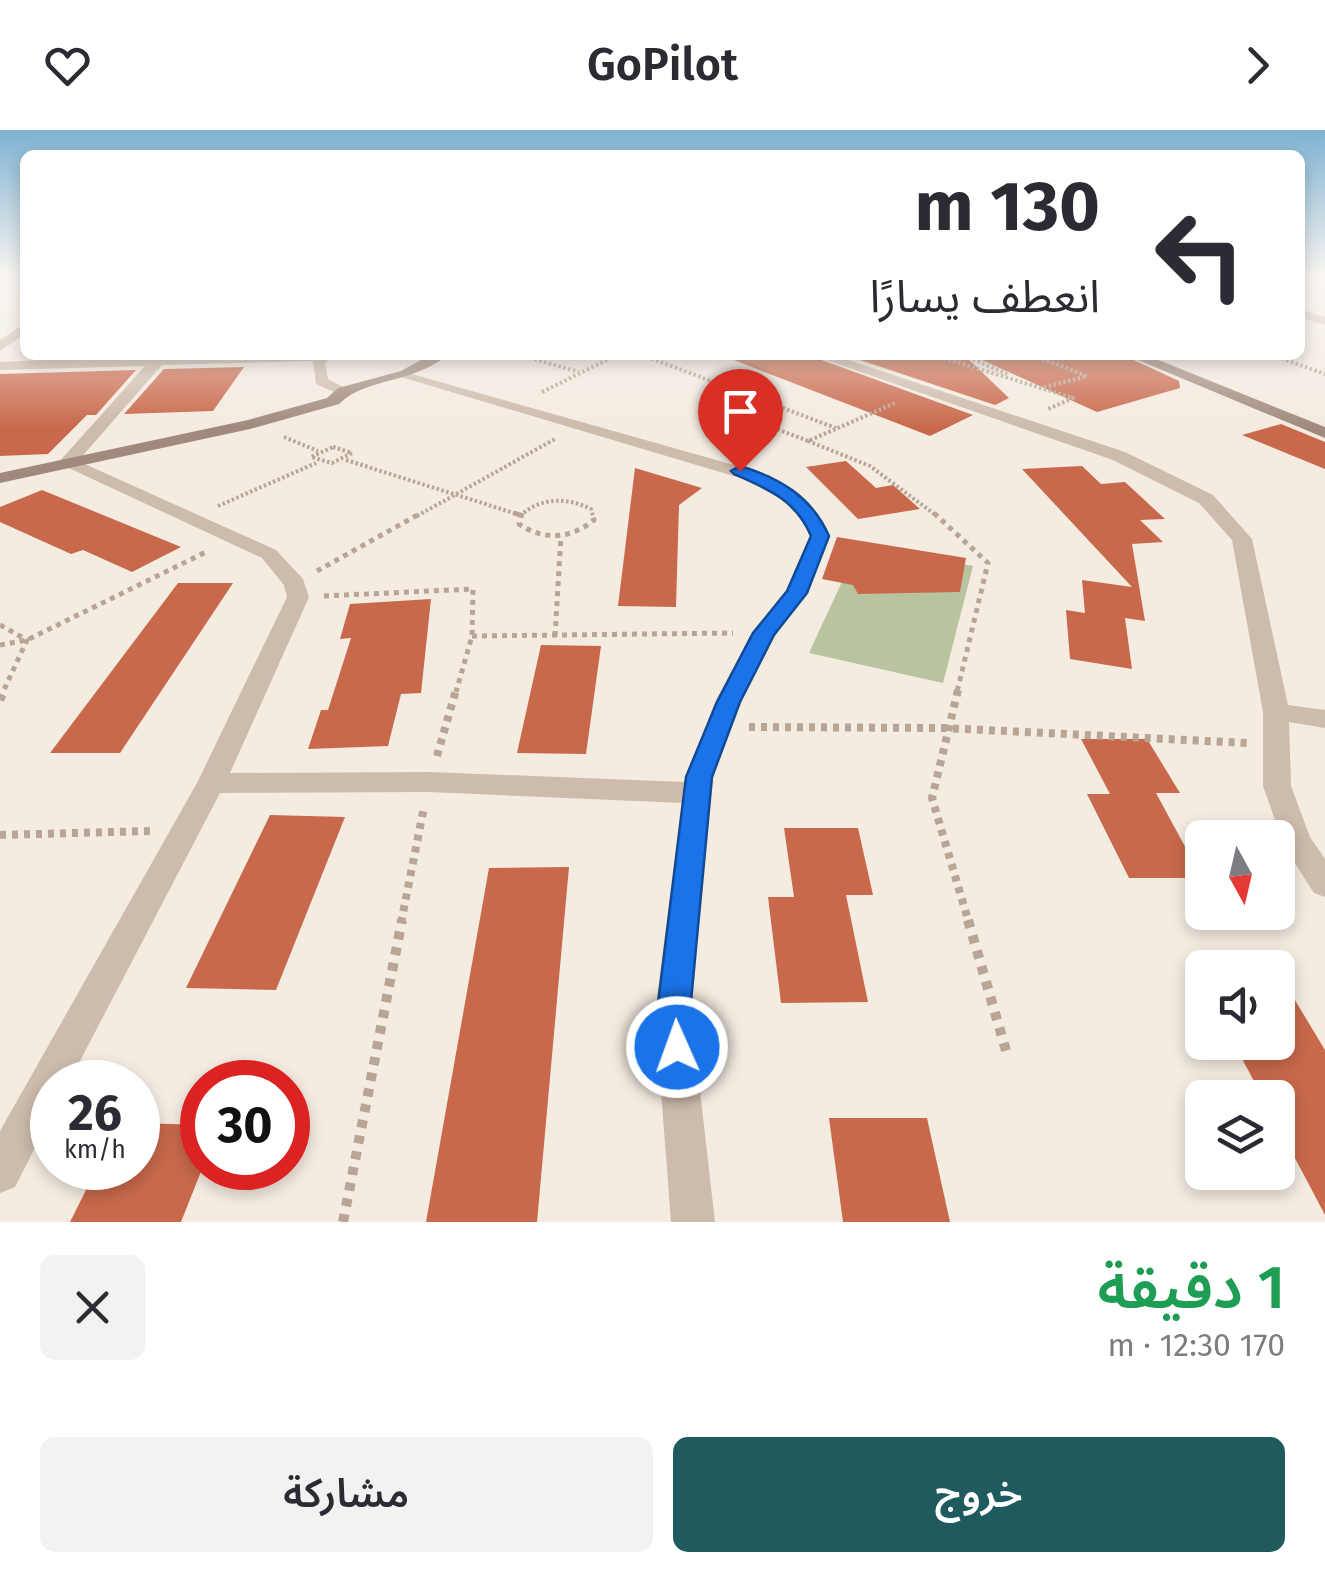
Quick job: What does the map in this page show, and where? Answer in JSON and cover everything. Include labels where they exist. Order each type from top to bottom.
[{"type":"street","points":[[0,348],[20,332]]},
{"type":"street","points":[[0,366],[107,360]]},
{"type":"street","points":[[67,464],[158,360]]},
{"type":"street","points":[[322,360],[318,364],[322,381],[343,391]]},
{"type":"street","points":[[0,478],[234,429],[332,401],[343,391],[406,374],[431,360]]},
{"type":"street","points":[[835,360],[1020,422],[1166,477],[1226,517],[1242,539],[1276,712],[1273,745],[1277,786],[1296,840],[1325,884]]},
{"type":"street","points":[[1145,360],[1325,433]]},
{"type":"street","points":[[1177,360],[1325,418]]},
{"type":"street","points":[[406,374],[716,462],[785,490],[811,515],[820,536],[797,593],[764,633],[718,726],[696,793],[674,1012],[694,1222]]},
{"type":"street","points":[[0,1172],[211,783],[296,590],[269,554],[238,536],[67,464]]},
{"type":"street","points":[[1276,712],[1325,720]]},
{"type":"street","points":[[211,783],[429,782],[696,793]]},
{"type":"path","points":[[537,360],[580,373]]},
{"type":"path","points":[[514,405],[607,360]]},
{"type":"path","points":[[655,360],[837,429]]},
{"type":"path","points":[[950,360],[1074,398],[1020,422]]},
{"type":"path","points":[[976,360],[1042,388],[1087,376],[1046,360]]},
{"type":"path","points":[[1286,360],[1325,374]]},
{"type":"path","points":[[808,441],[923,390]]},
{"type":"path","points":[[296,590],[454,495],[583,425]]},
{"type":"path","points":[[716,462],[774,428],[870,466],[939,517],[988,563],[945,728],[932,798],[1007,1054]]},
{"type":"path","points":[[317,463],[311,457],[333,447],[346,448],[352,454],[346,460]]},
{"type":"path","points":[[194,517],[317,463],[346,460],[520,515]]},
{"type":"path","points":[[554,500],[576,502],[591,509],[594,520],[582,530],[561,536],[528,531],[520,524],[520,515],[533,505],[554,500]]},
{"type":"path","points":[[0,645],[27,640],[238,536]]},
{"type":"path","points":[[555,636],[561,536]]},
{"type":"path","points":[[296,590],[473,590],[472,636],[429,782],[343,1222]]},
{"type":"path","points":[[0,624],[27,640]]},
{"type":"path","points":[[472,636],[764,633]]},
{"type":"path","points":[[0,700],[27,640]]},
{"type":"path","points":[[718,726],[945,728],[1273,745]]},
{"type":"path","points":[[0,835],[186,830]]},
{"type":"green space","points":[[859,545],[973,566],[943,683],[809,653]]},
{"type":"building","points":[[734,360],[822,360],[973,415],[930,436]]},
{"type":"building","points":[[860,360],[969,360],[1009,398],[995,405]]},
{"type":"building","points":[[982,360],[1134,360],[1179,381],[1180,388],[1097,412]]},
{"type":"building","points":[[244,367],[213,411],[124,414],[164,369]]},
{"type":"building","points":[[136,370],[96,415],[87,415],[48,454],[0,456],[0,374]]},
{"type":"building","points":[[1281,424],[1325,442],[1325,469],[1242,435]]},
{"type":"building","points":[[846,461],[876,488],[893,485],[920,509],[858,519],[806,467]]},
{"type":"building","points":[[1082,466],[1101,484],[1125,482],[1165,519],[1140,520],[1163,542],[1132,544],[1145,621],[1125,618],[1132,669],[1070,659],[1066,610],[1085,613],[1082,580],[1132,587],[1022,469]]},
{"type":"building","points":[[635,468],[702,488],[679,505],[676,607],[618,606]]},
{"type":"building","points":[[42,490],[181,547],[132,572],[83,550],[71,554],[0,522],[0,507]]},
{"type":"building","points":[[837,537],[966,558],[960,592],[858,594],[853,585],[822,579]]},
{"type":"building","points":[[178,583],[233,583],[120,753],[50,753]]},
{"type":"building","points":[[431,599],[421,693],[401,694],[388,746],[308,749],[321,710],[328,710],[351,638],[340,639],[350,604]]},
{"type":"building","points":[[541,645],[601,646],[586,754],[517,753]]},
{"type":"building","points":[[1081,739],[1147,739],[1180,793],[1156,793],[1185,847],[1185,878],[1129,878],[1087,794],[1110,794]]},
{"type":"building","points":[[270,815],[345,817],[276,990],[186,988]]},
{"type":"building","points":[[784,828],[858,828],[873,895],[846,895],[868,1002],[781,1003],[768,897],[794,897]]},
{"type":"building","points":[[569,867],[537,1222],[426,1222],[489,868]]},
{"type":"building","points":[[1295,1000],[1325,1050],[1325,1215],[1295,1158],[1295,1080],[1253,1080],[1243,1060],[1295,1060]]},
{"type":"building","points":[[829,1118],[927,1118],[950,1222],[843,1222]]},
{"type":"building","points":[[160,1124],[180,1124],[180,1190],[194,1190],[181,1222],[70,1222],[86,1190],[160,1190]]},
{"type":"route","points":[[677,1047],[674,1012],[699,777],[728,702],[764,633],[797,593],[820,536],[811,515],[785,490],[740,471]]}]
